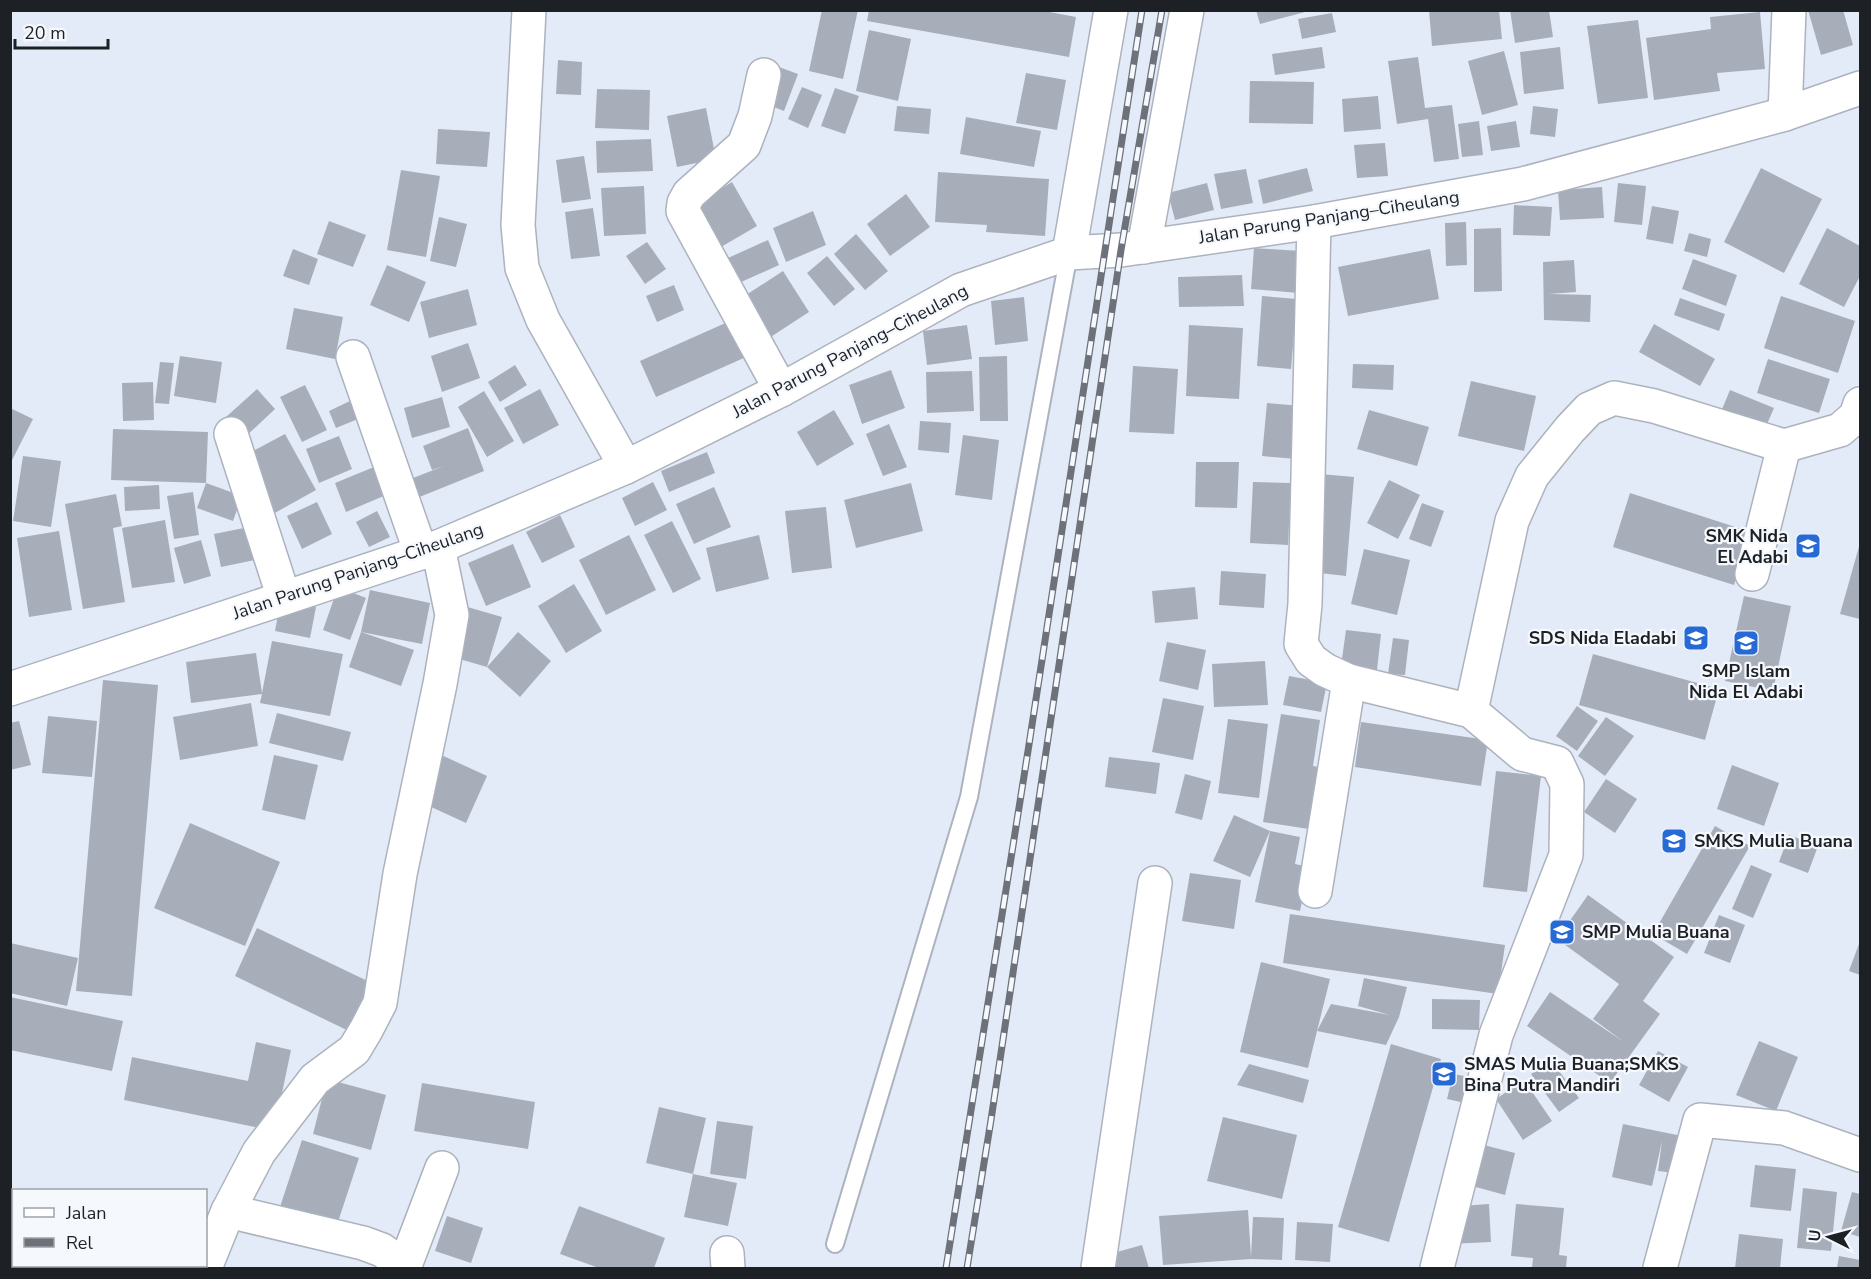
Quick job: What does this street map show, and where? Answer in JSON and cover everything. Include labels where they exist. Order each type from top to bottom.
[{"type":"street","points":[[529,10],[518,225],[522,268],[543,320],[626,467]]},
{"type":"street","points":[[1069,253],[1111,10]]},
{"type":"street","points":[[1144,247],[1187,10]]},
{"type":"street","points":[[1785,114],[1790,10]]},
{"type":"street","points":[[764,75],[755,116],[744,145],[689,194],[683,211],[781,390]]},
{"type":"street","name":"Jalan Parung Panjang–Ciheulang","points":[[10,689],[429,550],[626,467],[781,390],[961,290],[1069,253],[1121,250],[1314,222],[1522,184],[1785,114],[1860,88]]},
{"type":"street","points":[[1314,222],[1305,604],[1301,644],[1311,660],[1325,670],[1349,681],[1471,711],[1522,754],[1557,763],[1568,784],[1566,855],[1496,1035],[1437,1269]]},
{"type":"street","points":[[207,1264],[228,1211],[260,1152],[315,1079],[354,1050],[380,1003],[400,874],[440,684],[452,615],[429,550],[353,357]]},
{"type":"street","points":[[1471,711],[1512,522],[1532,476],[1589,409],[1614,398],[1654,406],[1784,446],[1840,430],[1856,416],[1860,404]]},
{"type":"street","points":[[231,434],[284,598]]},
{"type":"street","points":[[1752,574],[1784,446]]},
{"type":"street","points":[[1315,891],[1349,681]]},
{"type":"street","points":[[1098,1269],[1155,883]]},
{"type":"street","points":[[1659,1269],[1700,1120],[1784,1128],[1860,1155]]},
{"type":"street","points":[[228,1211],[363,1243],[382,1250],[404,1268],[442,1168]]},
{"type":"lane","points":[[835,1244],[969,797],[1069,253]]},
{"type":"building","points":[[822,10],[858,10],[843,79],[809,71]]},
{"type":"building","points":[[869,10],[1039,10],[1076,17],[1069,57],[867,21]]},
{"type":"building","points":[[1256,10],[1309,10],[1309,11],[1260,24]]},
{"type":"building","points":[[1429,10],[1499,10],[1502,39],[1432,46]]},
{"type":"building","points":[[1510,10],[1549,10],[1553,37],[1515,43]]},
{"type":"building","points":[[1808,10],[1843,10],[1853,45],[1821,55]]},
{"type":"building","points":[[1760,12],[1765,69],[1717,73],[1720,91],[1654,100],[1646,38],[1711,29],[1710,17]]},
{"type":"building","points":[[1332,13],[1336,32],[1302,39],[1298,19]]},
{"type":"building","points":[[1638,20],[1648,98],[1598,104],[1587,26]]},
{"type":"building","points":[[869,30],[911,39],[898,101],[856,91]]},
{"type":"building","points":[[1322,47],[1325,68],[1275,75],[1272,54]]},
{"type":"building","points":[[1560,47],[1564,89],[1524,94],[1520,52]]},
{"type":"building","points":[[1504,51],[1518,105],[1482,115],[1468,61]]},
{"type":"building","points":[[1418,57],[1425,108],[1452,105],[1459,159],[1434,162],[1428,119],[1397,124],[1388,61]]},
{"type":"building","points":[[558,60],[582,62],[581,95],[556,94]]},
{"type":"building","points":[[779,67],[798,74],[784,111],[766,104]]},
{"type":"building","points":[[1026,73],[1066,80],[1057,130],[1016,123]]},
{"type":"building","points":[[1250,81],[1314,82],[1313,124],[1249,123]]},
{"type":"building","points":[[802,87],[822,95],[808,128],[788,119]]},
{"type":"building","points":[[835,88],[859,96],[845,134],[821,126]]},
{"type":"building","points":[[597,89],[650,90],[649,130],[595,128]]},
{"type":"building","points":[[1378,96],[1381,129],[1344,132],[1342,99]]},
{"type":"building","points":[[897,106],[931,109],[929,134],[894,131]]},
{"type":"building","points":[[1533,106],[1558,109],[1555,137],[1530,134]]},
{"type":"building","points":[[706,108],[716,159],[677,167],[667,116]]},
{"type":"building","points":[[966,117],[1041,131],[1034,167],[960,154]]},
{"type":"building","points":[[1479,121],[1483,155],[1462,157],[1458,124]]},
{"type":"building","points":[[1516,121],[1520,147],[1491,151],[1487,126]]},
{"type":"building","points":[[438,129],[490,132],[487,167],[436,164]]},
{"type":"building","points":[[651,139],[653,171],[597,173],[596,141]]},
{"type":"building","points":[[1385,143],[1388,176],[1357,178],[1354,145]]},
{"type":"building","points":[[584,156],[591,199],[562,203],[556,160]]},
{"type":"building","points":[[1307,168],[1313,191],[1263,204],[1258,180]]},
{"type":"building","points":[[1761,168],[1822,199],[1784,273],[1724,242]]},
{"type":"building","points":[[1246,169],[1253,203],[1221,209],[1214,174]]},
{"type":"building","points":[[401,170],[440,176],[426,257],[387,250]]},
{"type":"building","points":[[938,172],[1049,179],[1045,236],[986,232],[987,225],[935,222]]},
{"type":"building","points":[[732,182],[757,226],[721,247],[696,204]]},
{"type":"building","points":[[1207,183],[1214,210],[1175,220],[1168,193]]},
{"type":"building","points":[[1618,183],[1646,186],[1642,225],[1614,222]]},
{"type":"building","points":[[644,186],[646,234],[604,236],[601,188]]},
{"type":"building","points":[[1602,187],[1604,218],[1560,220],[1558,190]]},
{"type":"building","points":[[906,194],[930,227],[890,256],[867,224]]},
{"type":"building","points":[[1514,205],[1552,207],[1550,236],[1513,235]]},
{"type":"building","points":[[1652,206],[1679,211],[1673,244],[1646,239]]},
{"type":"building","points":[[593,208],[600,256],[571,259],[565,212]]},
{"type":"building","points":[[813,211],[826,245],[786,262],[773,228]]},
{"type":"building","points":[[439,217],[467,224],[456,267],[430,261]]},
{"type":"building","points":[[329,221],[366,235],[353,267],[317,254]]},
{"type":"building","points":[[1466,222],[1467,265],[1446,266],[1445,223]]},
{"type":"building","points":[[1501,228],[1502,291],[1474,292],[1474,229]]},
{"type":"building","points":[[1827,228],[1860,246],[1860,276],[1844,307],[1799,284]]},
{"type":"building","points":[[1689,233],[1711,239],[1707,257],[1684,251]]},
{"type":"building","points":[[856,234],[888,271],[865,290],[834,254]]},
{"type":"building","points":[[768,240],[779,265],[739,283],[728,258]]},
{"type":"building","points":[[647,242],[666,269],[645,284],[626,256]]},
{"type":"building","points":[[1254,248],[1301,251],[1298,293],[1251,289]]},
{"type":"building","points":[[293,249],[318,259],[309,285],[283,276]]},
{"type":"building","points":[[1430,249],[1439,299],[1348,316],[1338,267]]},
{"type":"building","points":[[827,256],[855,289],[834,306],[807,273]]},
{"type":"building","points":[[1693,259],[1737,275],[1726,306],[1682,289]]},
{"type":"building","points":[[1574,260],[1576,292],[1549,294],[1591,295],[1590,322],[1544,320],[1543,262]]},
{"type":"building","points":[[387,265],[426,282],[409,322],[370,305]]},
{"type":"building","points":[[783,271],[809,312],[766,340],[740,299]]},
{"type":"building","points":[[1242,275],[1244,306],[1179,307],[1178,277]]},
{"type":"building","points":[[674,285],[684,310],[657,322],[646,296]]},
{"type":"building","points":[[468,289],[477,325],[429,338],[420,302]]},
{"type":"building","points":[[1262,296],[1297,299],[1291,369],[1257,366]]},
{"type":"building","points":[[1781,296],[1855,321],[1838,373],[1764,348]]},
{"type":"building","points":[[1024,297],[1028,341],[995,345],[991,301]]},
{"type":"building","points":[[1680,298],[1725,314],[1719,331],[1674,315]]},
{"type":"building","points":[[294,308],[343,317],[335,359],[286,349]]},
{"type":"building","points":[[730,321],[746,357],[656,397],[640,361]]},
{"type":"building","points":[[1654,324],[1715,359],[1700,386],[1639,352]]},
{"type":"building","points":[[967,325],[972,359],[927,365],[923,331]]},
{"type":"building","points":[[1189,325],[1243,328],[1239,399],[1186,396]]},
{"type":"building","points":[[468,343],[480,378],[442,392],[431,356]]},
{"type":"building","points":[[180,356],[222,362],[216,403],[174,396]]},
{"type":"building","points":[[1007,356],[1008,421],[980,421],[979,357]]},
{"type":"building","points":[[1768,359],[1830,379],[1819,413],[1757,393]]},
{"type":"building","points":[[160,362],[174,363],[169,404],[155,403]]},
{"type":"building","points":[[1353,364],[1394,365],[1393,390],[1352,388]]},
{"type":"building","points":[[515,365],[527,385],[500,402],[488,382]]},
{"type":"building","points":[[1133,366],[1178,369],[1174,434],[1129,432]]},
{"type":"building","points":[[891,370],[905,408],[862,424],[849,385]]},
{"type":"building","points":[[972,371],[974,411],[927,413],[926,372]]},
{"type":"building","points":[[1471,381],[1536,396],[1524,451],[1458,436]]},
{"type":"building","points":[[153,382],[154,420],[123,421],[122,383]]},
{"type":"building","points":[[305,385],[327,430],[302,442],[280,397]]},
{"type":"building","points":[[257,389],[275,409],[244,438],[226,417]]},
{"type":"building","points":[[540,389],[559,425],[523,444],[504,408]]},
{"type":"building","points":[[1730,390],[1774,408],[1763,433],[1720,414]]},
{"type":"building","points":[[484,391],[514,441],[487,457],[458,407]]},
{"type":"building","points":[[442,397],[450,427],[412,438],[404,408]]},
{"type":"building","points":[[350,401],[358,419],[336,428],[329,411]]},
{"type":"building","points":[[1267,403],[1301,406],[1296,459],[1262,456]]},
{"type":"building","points":[[10,408],[33,419],[10,464]]},
{"type":"building","points":[[834,410],[854,444],[817,466],[797,432]]},
{"type":"building","points":[[1369,410],[1429,427],[1417,466],[1357,449]]},
{"type":"building","points":[[920,421],[951,423],[949,453],[918,450]]},
{"type":"building","points":[[889,424],[907,467],[883,476],[866,434]]},
{"type":"building","points":[[468,428],[484,471],[407,502],[400,483],[444,466],[432,470],[423,446]]},
{"type":"building","points":[[113,429],[208,432],[206,483],[111,480]]},
{"type":"building","points":[[285,434],[316,490],[273,514],[242,457]]},
{"type":"building","points":[[963,435],[999,440],[992,500],[955,495]]},
{"type":"building","points":[[339,436],[352,469],[319,483],[306,449]]},
{"type":"building","points":[[707,452],[715,473],[669,492],[661,471]]},
{"type":"building","points":[[23,456],[61,461],[51,527],[13,521]]},
{"type":"building","points":[[1196,462],[1239,462],[1237,508],[1195,507]]},
{"type":"building","points":[[374,467],[386,495],[346,512],[335,483]]},
{"type":"building","points":[[1320,474],[1354,477],[1346,576],[1311,572]]},
{"type":"building","points":[[1389,480],[1420,495],[1398,539],[1367,523]]},
{"type":"building","points":[[653,482],[667,510],[635,526],[622,498]]},
{"type":"building","points":[[1253,482],[1291,483],[1288,545],[1250,543]]},
{"type":"building","points":[[206,483],[242,496],[233,521],[197,508]]},
{"type":"building","points":[[911,483],[923,531],[856,548],[844,500]]},
{"type":"building","points":[[159,485],[160,509],[125,511],[124,487]]},
{"type":"building","points":[[714,487],[731,527],[694,544],[676,504]]},
{"type":"building","points":[[193,492],[199,535],[174,539],[167,496]]},
{"type":"building","points":[[1630,493],[1751,532],[1734,585],[1613,547]]},
{"type":"building","points":[[116,494],[122,526],[113,528],[125,602],[83,609],[65,504]]},
{"type":"building","points":[[317,502],[332,534],[302,549],[287,516]]},
{"type":"building","points":[[1422,503],[1444,511],[1431,547],[1409,539]]},
{"type":"building","points":[[826,507],[832,568],[792,573],[785,511]]},
{"type":"building","points":[[377,511],[390,537],[369,547],[356,522]]},
{"type":"building","points":[[560,515],[575,547],[542,563],[526,532]]},
{"type":"building","points":[[165,520],[175,582],[132,588],[122,528]]},
{"type":"building","points":[[672,521],[701,579],[673,593],[644,535]]},
{"type":"building","points":[[254,526],[260,559],[221,567],[214,534]]},
{"type":"building","points":[[59,531],[72,610],[29,617],[17,538]]},
{"type":"building","points":[[629,535],[656,590],[606,615],[579,560]]},
{"type":"building","points":[[759,535],[769,579],[716,592],[706,548]]},
{"type":"building","points":[[201,540],[211,576],[184,584],[174,548]]},
{"type":"building","points":[[1860,543],[1860,619],[1840,614]]},
{"type":"building","points":[[513,544],[531,587],[486,606],[468,563]]},
{"type":"building","points":[[1364,549],[1410,560],[1397,615],[1351,604]]},
{"type":"building","points":[[1221,571],[1266,574],[1264,608],[1219,605]]},
{"type":"building","points":[[574,584],[602,631],[566,653],[538,606]]},
{"type":"building","points":[[338,587],[366,598],[350,640],[323,630]]},
{"type":"building","points":[[1195,587],[1198,619],[1155,623],[1152,591]]},
{"type":"building","points":[[370,590],[430,603],[422,644],[361,632]]},
{"type":"building","points":[[1744,596],[1791,606],[1773,691],[1725,681]]},
{"type":"building","points":[[281,599],[316,607],[310,638],[275,631]]},
{"type":"building","points":[[464,606],[502,617],[487,667],[449,656]]},
{"type":"building","points":[[1346,630],[1381,634],[1377,670],[1341,666]]},
{"type":"building","points":[[361,632],[414,650],[401,686],[349,667]]},
{"type":"building","points":[[518,632],[551,661],[520,697],[487,667]]},
{"type":"building","points":[[1393,638],[1409,640],[1405,675],[1388,674]]},
{"type":"building","points":[[272,641],[343,654],[330,716],[260,703],[262,694],[191,703],[186,662],[256,653],[262,693]]},
{"type":"building","points":[[1167,642],[1206,650],[1198,690],[1159,681]]},
{"type":"building","points":[[1593,654],[1719,689],[1705,740],[1579,705]]},
{"type":"building","points":[[1265,661],[1268,705],[1214,707],[1212,664]]},
{"type":"building","points":[[1289,676],[1327,683],[1321,712],[1283,705]]},
{"type":"building","points":[[103,680],[158,685],[132,996],[76,991]]},
{"type":"building","points":[[1163,698],[1204,706],[1193,760],[1152,752]]},
{"type":"building","points":[[251,703],[258,746],[180,760],[173,717]]},
{"type":"building","points":[[1577,706],[1598,721],[1577,751],[1556,736]]},
{"type":"building","points":[[277,713],[351,732],[343,761],[269,743]]},
{"type":"building","points":[[1281,714],[1320,720],[1313,766],[1325,768],[1315,830],[1263,822]]},
{"type":"building","points":[[48,716],[97,721],[92,777],[42,773]]},
{"type":"building","points":[[1606,717],[1634,736],[1605,776],[1578,756]]},
{"type":"building","points":[[1228,719],[1268,724],[1259,798],[1218,793]]},
{"type":"building","points":[[19,721],[31,765],[10,770],[10,723]]},
{"type":"building","points":[[1361,722],[1488,740],[1481,786],[1355,767]]},
{"type":"building","points":[[437,753],[487,776],[466,823],[416,800]]},
{"type":"building","points":[[274,755],[318,765],[305,820],[262,810]]},
{"type":"building","points":[[1109,757],[1160,763],[1156,794],[1105,787]]},
{"type":"building","points":[[1732,765],[1779,783],[1764,826],[1717,809]]},
{"type":"building","points":[[1496,771],[1541,776],[1527,892],[1483,887]]},
{"type":"building","points":[[1185,774],[1211,781],[1202,820],[1175,813]]},
{"type":"building","points":[[1606,779],[1637,799],[1615,833],[1584,812]]},
{"type":"building","points":[[1234,815],[1270,831],[1250,877],[1213,861]]},
{"type":"building","points":[[190,823],[280,862],[245,946],[154,908]]},
{"type":"building","points":[[1715,826],[1750,846],[1687,954],[1653,934]]},
{"type":"building","points":[[1270,831],[1300,837],[1295,864],[1309,867],[1300,911],[1255,902]]},
{"type":"building","points":[[1789,835],[1818,846],[1808,873],[1779,862]]},
{"type":"building","points":[[1751,865],[1772,874],[1753,918],[1732,909]]},
{"type":"building","points":[[1190,873],[1241,880],[1234,929],[1182,921]]},
{"type":"building","points":[[1588,895],[1674,957],[1643,1001],[1660,1014],[1610,1083],[1527,1026],[1550,992],[1624,1042],[1593,1019],[1619,984],[1557,939]]},
{"type":"building","points":[[1290,914],[1505,945],[1498,994],[1283,963]]},
{"type":"building","points":[[1719,915],[1745,925],[1730,963],[1704,953]]},
{"type":"building","points":[[257,928],[378,986],[355,1034],[235,976]]},
{"type":"building","points":[[1860,941],[1860,975],[1849,971]]},
{"type":"building","points":[[10,943],[78,958],[67,1006],[10,993]]},
{"type":"building","points":[[1261,962],[1330,979],[1308,1068],[1240,1052]]},
{"type":"building","points":[[1364,978],[1407,987],[1399,1017],[1386,1045],[1317,1031],[1331,1004],[1390,1015],[1358,1006]]},
{"type":"building","points":[[10,997],[123,1021],[112,1071],[10,1050]]},
{"type":"building","points":[[1432,999],[1480,1000],[1479,1030],[1432,1029]]},
{"type":"building","points":[[1759,1041],[1798,1057],[1776,1111],[1736,1095]]},
{"type":"building","points":[[256,1042],[291,1050],[274,1131],[124,1100],[132,1057],[248,1081]]},
{"type":"building","points":[[1391,1044],[1441,1059],[1389,1242],[1338,1227]]},
{"type":"building","points":[[1658,1051],[1688,1067],[1669,1102],[1639,1085]]},
{"type":"building","points":[[1551,1060],[1579,1098],[1559,1112],[1531,1074]]},
{"type":"building","points":[[1249,1064],[1309,1080],[1303,1103],[1237,1085]]},
{"type":"building","points":[[1453,1074],[1470,1077],[1465,1103],[1447,1099]]},
{"type":"building","points":[[327,1079],[386,1095],[371,1150],[313,1134]]},
{"type":"building","points":[[1524,1080],[1552,1121],[1523,1140],[1496,1099]]},
{"type":"building","points":[[422,1083],[535,1102],[528,1149],[414,1131]]},
{"type":"building","points":[[659,1107],[706,1118],[693,1174],[646,1163]]},
{"type":"building","points":[[1223,1117],[1297,1135],[1282,1199],[1207,1181]]},
{"type":"building","points":[[717,1121],[753,1126],[746,1179],[710,1174]]},
{"type":"building","points":[[1623,1124],[1687,1137],[1682,1174],[1658,1171],[1662,1141],[1652,1186],[1612,1177]]},
{"type":"building","points":[[302,1140],[359,1158],[335,1231],[278,1213]]},
{"type":"building","points":[[1476,1143],[1515,1153],[1505,1195],[1465,1184]]},
{"type":"building","points":[[1755,1165],[1796,1169],[1791,1211],[1750,1207]]},
{"type":"building","points":[[693,1174],[737,1183],[728,1226],[684,1217]]},
{"type":"building","points":[[1803,1188],[1837,1192],[1831,1251],[1797,1248]]},
{"type":"building","points":[[1852,1192],[1860,1194],[1860,1237],[1841,1231]]},
{"type":"building","points":[[1489,1204],[1491,1242],[1449,1244],[1447,1207]]},
{"type":"building","points":[[1516,1204],[1564,1208],[1559,1255],[1567,1256],[1566,1268],[1532,1268],[1533,1258],[1511,1256]]},
{"type":"building","points":[[579,1206],[665,1238],[654,1268],[599,1268],[560,1254]]},
{"type":"building","points":[[1248,1210],[1251,1257],[1253,1217],[1284,1218],[1282,1260],[1251,1259],[1163,1265],[1159,1216]]},
{"type":"building","points":[[447,1216],[483,1228],[471,1263],[435,1251]]},
{"type":"building","points":[[1297,1222],[1333,1224],[1330,1262],[1295,1260]]},
{"type":"building","points":[[1739,1234],[1783,1239],[1780,1268],[1735,1268]]},
{"type":"building","points":[[1142,1245],[1149,1268],[1115,1268],[1110,1254]]},
{"type":"building","points":[[1839,1256],[1860,1260],[1860,1268],[1837,1268]]},
{"type":"railway","points":[[946,1268],[1142,10]]},
{"type":"railway","points":[[967,1268],[1121,250],[1162,10]]},
{"type":"place","name":"SMK Nida El Adabi","points":[[1808,546]]},
{"type":"place","name":"SDS Nida Eladabi","points":[[1696,638]]},
{"type":"place","name":"SMP Islam Nida El Adabi","points":[[1746,643]]},
{"type":"place","name":"SMKS Mulia Buana","points":[[1674,841]]},
{"type":"place","name":"SMP Mulia Buana","points":[[1562,932]]},
{"type":"place","name":"SMAS Mulia Buana;SMKS Bina Putra Mandiri","points":[[1444,1074]]}]
